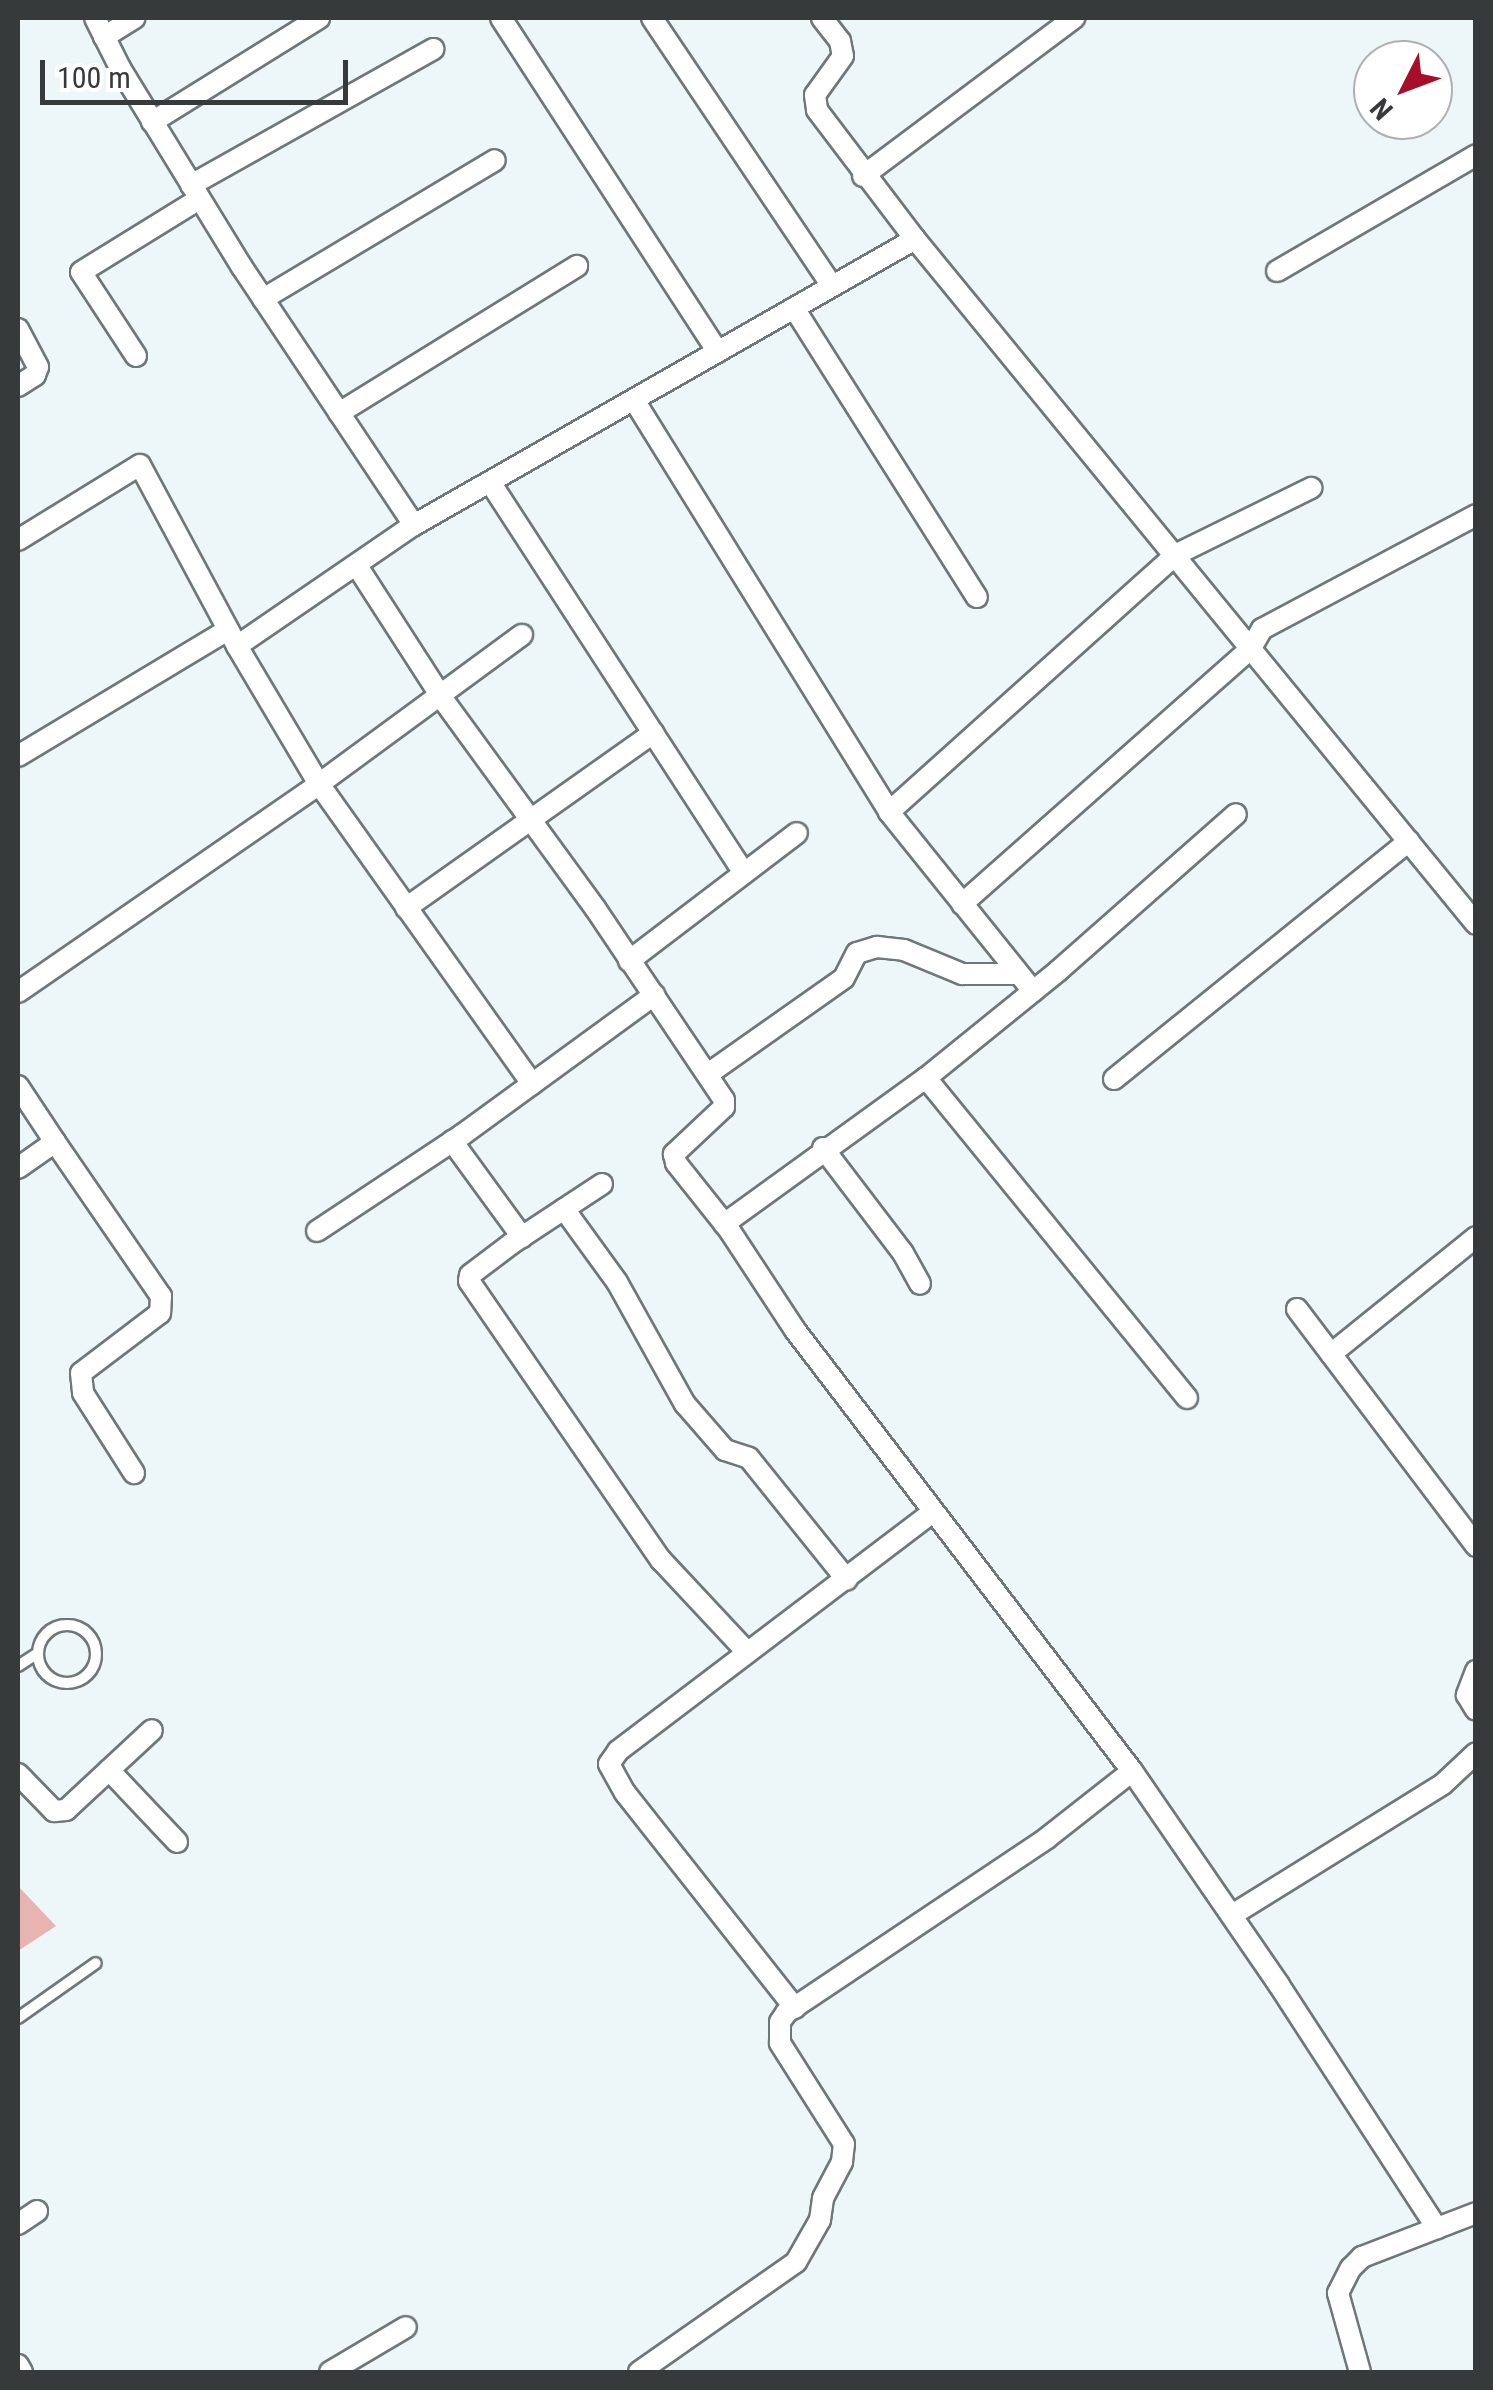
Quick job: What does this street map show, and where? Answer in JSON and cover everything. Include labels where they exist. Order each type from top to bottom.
[{"type":"street","points":[[134,18],[100,27],[195,192],[414,525]]},
{"type":"street","points":[[152,122],[319,18]]},
{"type":"street","points":[[501,18],[718,352]]},
{"type":"street","points":[[652,18],[832,286]]},
{"type":"street","points":[[822,18],[840,41],[842,56],[815,95],[817,110],[863,176],[1476,924]]},
{"type":"street","points":[[863,176],[1074,18]]},
{"type":"street","points":[[136,356],[81,272],[195,192],[433,49]]},
{"type":"street","points":[[1277,271],[1476,154]]},
{"type":"street","points":[[263,299],[495,160]]},
{"type":"street","points":[[18,756],[357,566],[414,525],[915,238]]},
{"type":"street","points":[[339,412],[576,266]]},
{"type":"street","points":[[794,308],[978,596]]},
{"type":"street","points":[[18,328],[38,367],[35,375],[18,386]]},
{"type":"street","points":[[634,400],[890,812],[1033,991]]},
{"type":"street","points":[[18,540],[140,465],[232,638],[319,784],[532,1084]]},
{"type":"street","points":[[490,482],[744,873]]},
{"type":"street","points":[[890,812],[1175,556],[1311,488]]},
{"type":"street","points":[[962,904],[1251,648],[1262,629],[1476,514]]},
{"type":"street","points":[[357,566],[440,695],[708,1074],[724,1107],[674,1154],[795,1330],[1132,1771],[1232,1915],[1437,2228]]},
{"type":"street","points":[[18,992],[319,784],[522,635]]},
{"type":"street","points":[[406,908],[653,733]]},
{"type":"street","points":[[724,1224],[824,1148],[926,1078],[1033,991],[1236,814]]},
{"type":"street","points":[[630,961],[797,833]]},
{"type":"street","points":[[1114,1079],[1409,841]]},
{"type":"street","points":[[708,1074],[844,978],[858,954],[867,950],[904,950],[962,974],[1018,974]]},
{"type":"street","points":[[317,1231],[452,1142],[654,995]]},
{"type":"street","points":[[926,1078],[1187,1398]]},
{"type":"street","points":[[18,1086],[161,1296],[160,1313],[81,1374],[84,1394],[134,1473]]},
{"type":"street","points":[[18,1168],[54,1142]]},
{"type":"street","points":[[452,1142],[522,1237]]},
{"type":"street","points":[[824,1148],[903,1253],[920,1284]]},
{"type":"street","points":[[602,1184],[470,1275],[473,1289],[661,1560],[746,1652]]},
{"type":"street","points":[[564,1209],[617,1282],[685,1404],[725,1450],[749,1458],[848,1580]]},
{"type":"street","points":[[1331,1354],[1476,1237]]},
{"type":"street","points":[[1297,1309],[1476,1546]]},
{"type":"street","points":[[795,2008],[625,1793],[609,1764],[618,1751],[934,1512]]},
{"type":"street","points":[[1476,1671],[1467,1695],[1476,1710]]},
{"type":"street","points":[[18,1774],[54,1810],[66,1810],[152,1730]]},
{"type":"street","points":[[1232,1915],[1443,1784],[1476,1753]]},
{"type":"street","points":[[109,1770],[177,1842]]},
{"type":"street","points":[[638,2372],[796,2262],[820,2220],[822,2198],[842,2162],[844,2144],[780,2043],[780,2022],[795,2008],[1047,1838],[1132,1771]]},
{"type":"street","points":[[18,2224],[37,2211]]},
{"type":"street","points":[[1360,2372],[1338,2293],[1340,2283],[1362,2258],[1476,2212]]},
{"type":"street","points":[[330,2372],[406,2328]]},
{"type":"street","points":[[18,2366],[22,2372]]},
{"type":"lane","points":[[18,1666],[38,1653],[51,1629],[66,1624],[81,1628],[92,1638],[97,1653],[94,1668],[84,1679],[69,1684],[42,1672],[38,1653]]},
{"type":"lane","points":[[18,2018],[96,1963]]},
{"type":"building","points":[[18,1886],[56,1926],[18,1951]]}]
